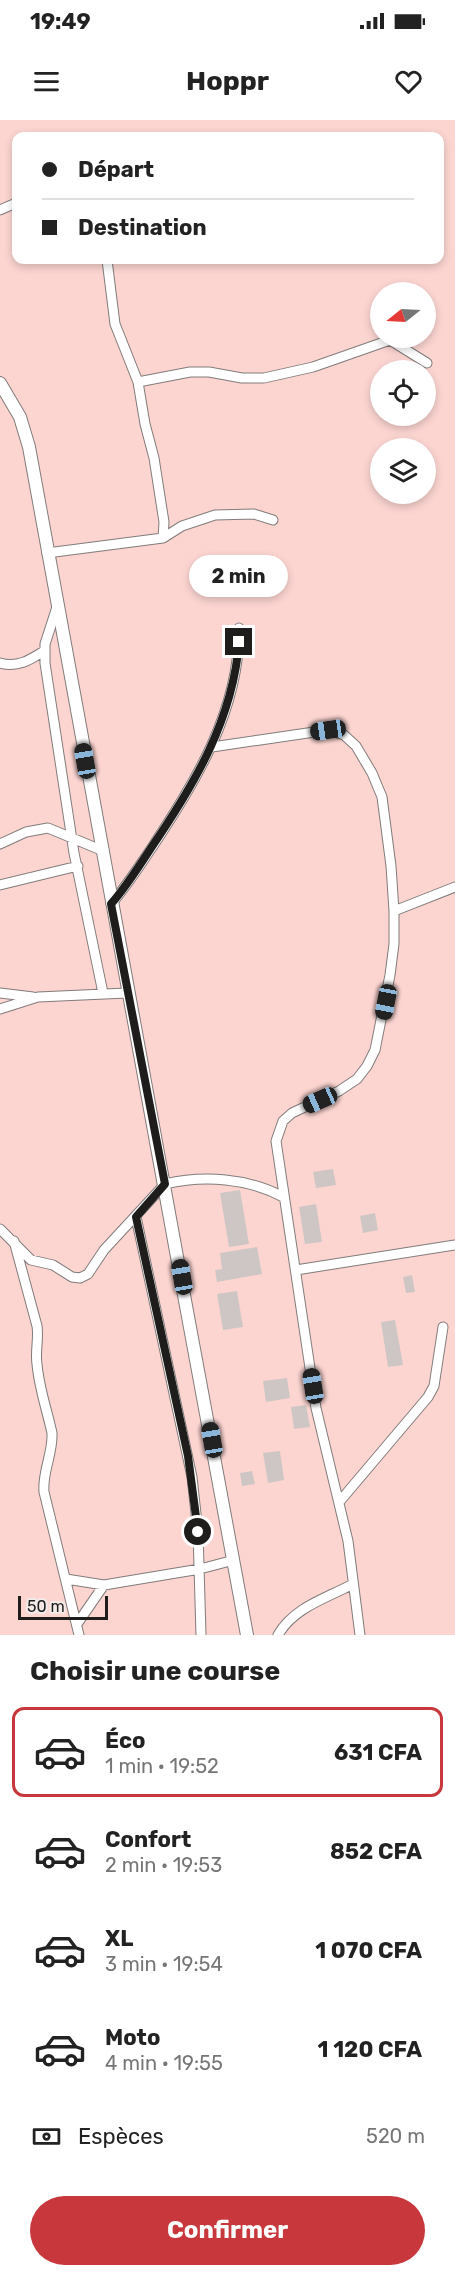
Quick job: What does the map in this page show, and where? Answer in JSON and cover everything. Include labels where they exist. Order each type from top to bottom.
[{"type":"street","points":[[108,264],[115,324],[138,382],[158,476],[164,522],[163,538]]},
{"type":"street","points":[[138,382],[190,372],[264,378],[313,367],[390,340],[422,360]]},
{"type":"street","points":[[0,383],[20,417],[26,438],[247,1635]]},
{"type":"street","points":[[47,553],[163,538],[182,526],[215,515],[254,514],[273,520]]},
{"type":"street","points":[[58,605],[44,651],[72,840],[103,993]]},
{"type":"street","points":[[111,904],[163,832],[212,747],[234,682],[239,628]]},
{"type":"street","points":[[0,663],[15,665],[26,662],[44,651]]},
{"type":"street","points":[[212,747],[328,730],[344,735],[356,746],[372,772],[382,797],[391,866],[394,944],[375,1050],[357,1080],[292,1113],[283,1121],[276,1141],[316,1407],[348,1541],[360,1635]]},
{"type":"street","points":[[0,844],[26,832],[48,828],[72,840],[101,850]]},
{"type":"street","points":[[0,885],[78,866]]},
{"type":"street","points":[[394,911],[455,887]]},
{"type":"street","points":[[0,993],[38,998]]},
{"type":"street","points":[[0,1009],[38,998],[127,993]]},
{"type":"street","points":[[0,1228],[31,1260],[53,1266],[72,1277],[80,1278],[88,1274],[104,1250],[165,1184],[179,1181],[228,1180],[257,1184],[283,1197]]},
{"type":"street","points":[[136,1217],[192,1478],[198,1517],[201,1635]]},
{"type":"street","points":[[14,1241],[38,1334],[35,1347],[38,1377],[52,1433],[52,1443],[44,1475],[44,1492],[79,1635]]},
{"type":"street","points":[[296,1270],[455,1245]]},
{"type":"street","points":[[340,1501],[428,1397],[434,1386],[443,1327]]},
{"type":"street","points":[[66,1579],[104,1585],[200,1569],[234,1560]]},
{"type":"street","points":[[278,1635],[288,1621],[303,1610],[353,1584]]},
{"type":"street","points":[[77,1624],[104,1585]]},
{"type":"shaded area","points":[[0,120],[455,120],[455,1635],[0,1635]]},
{"type":"building","points":[[333,1169],[336,1185],[316,1188],[313,1172]]},
{"type":"building","points":[[240,1190],[249,1244],[229,1247],[220,1193]]},
{"type":"building","points":[[316,1204],[322,1242],[305,1244],[299,1207]]},
{"type":"building","points":[[375,1213],[378,1230],[363,1233],[360,1216]]},
{"type":"building","points":[[257,1247],[262,1274],[217,1282],[215,1270],[222,1269],[220,1253]]},
{"type":"building","points":[[412,1275],[415,1292],[406,1293],[403,1277]]},
{"type":"building","points":[[237,1291],[243,1327],[223,1330],[217,1294]]},
{"type":"building","points":[[395,1320],[403,1365],[388,1367],[381,1322]]},
{"type":"building","points":[[287,1378],[290,1398],[266,1402],[263,1381]]},
{"type":"building","points":[[306,1405],[310,1427],[294,1429],[291,1407]]},
{"type":"building","points":[[280,1451],[284,1480],[268,1483],[263,1453]]},
{"type":"building","points":[[252,1471],[255,1484],[242,1486],[240,1473]]},
{"type":"route","points":[[198,1532],[198,1517],[188,1456],[136,1217],[165,1184],[111,904],[163,832],[212,747],[234,682],[239,642]]}]
